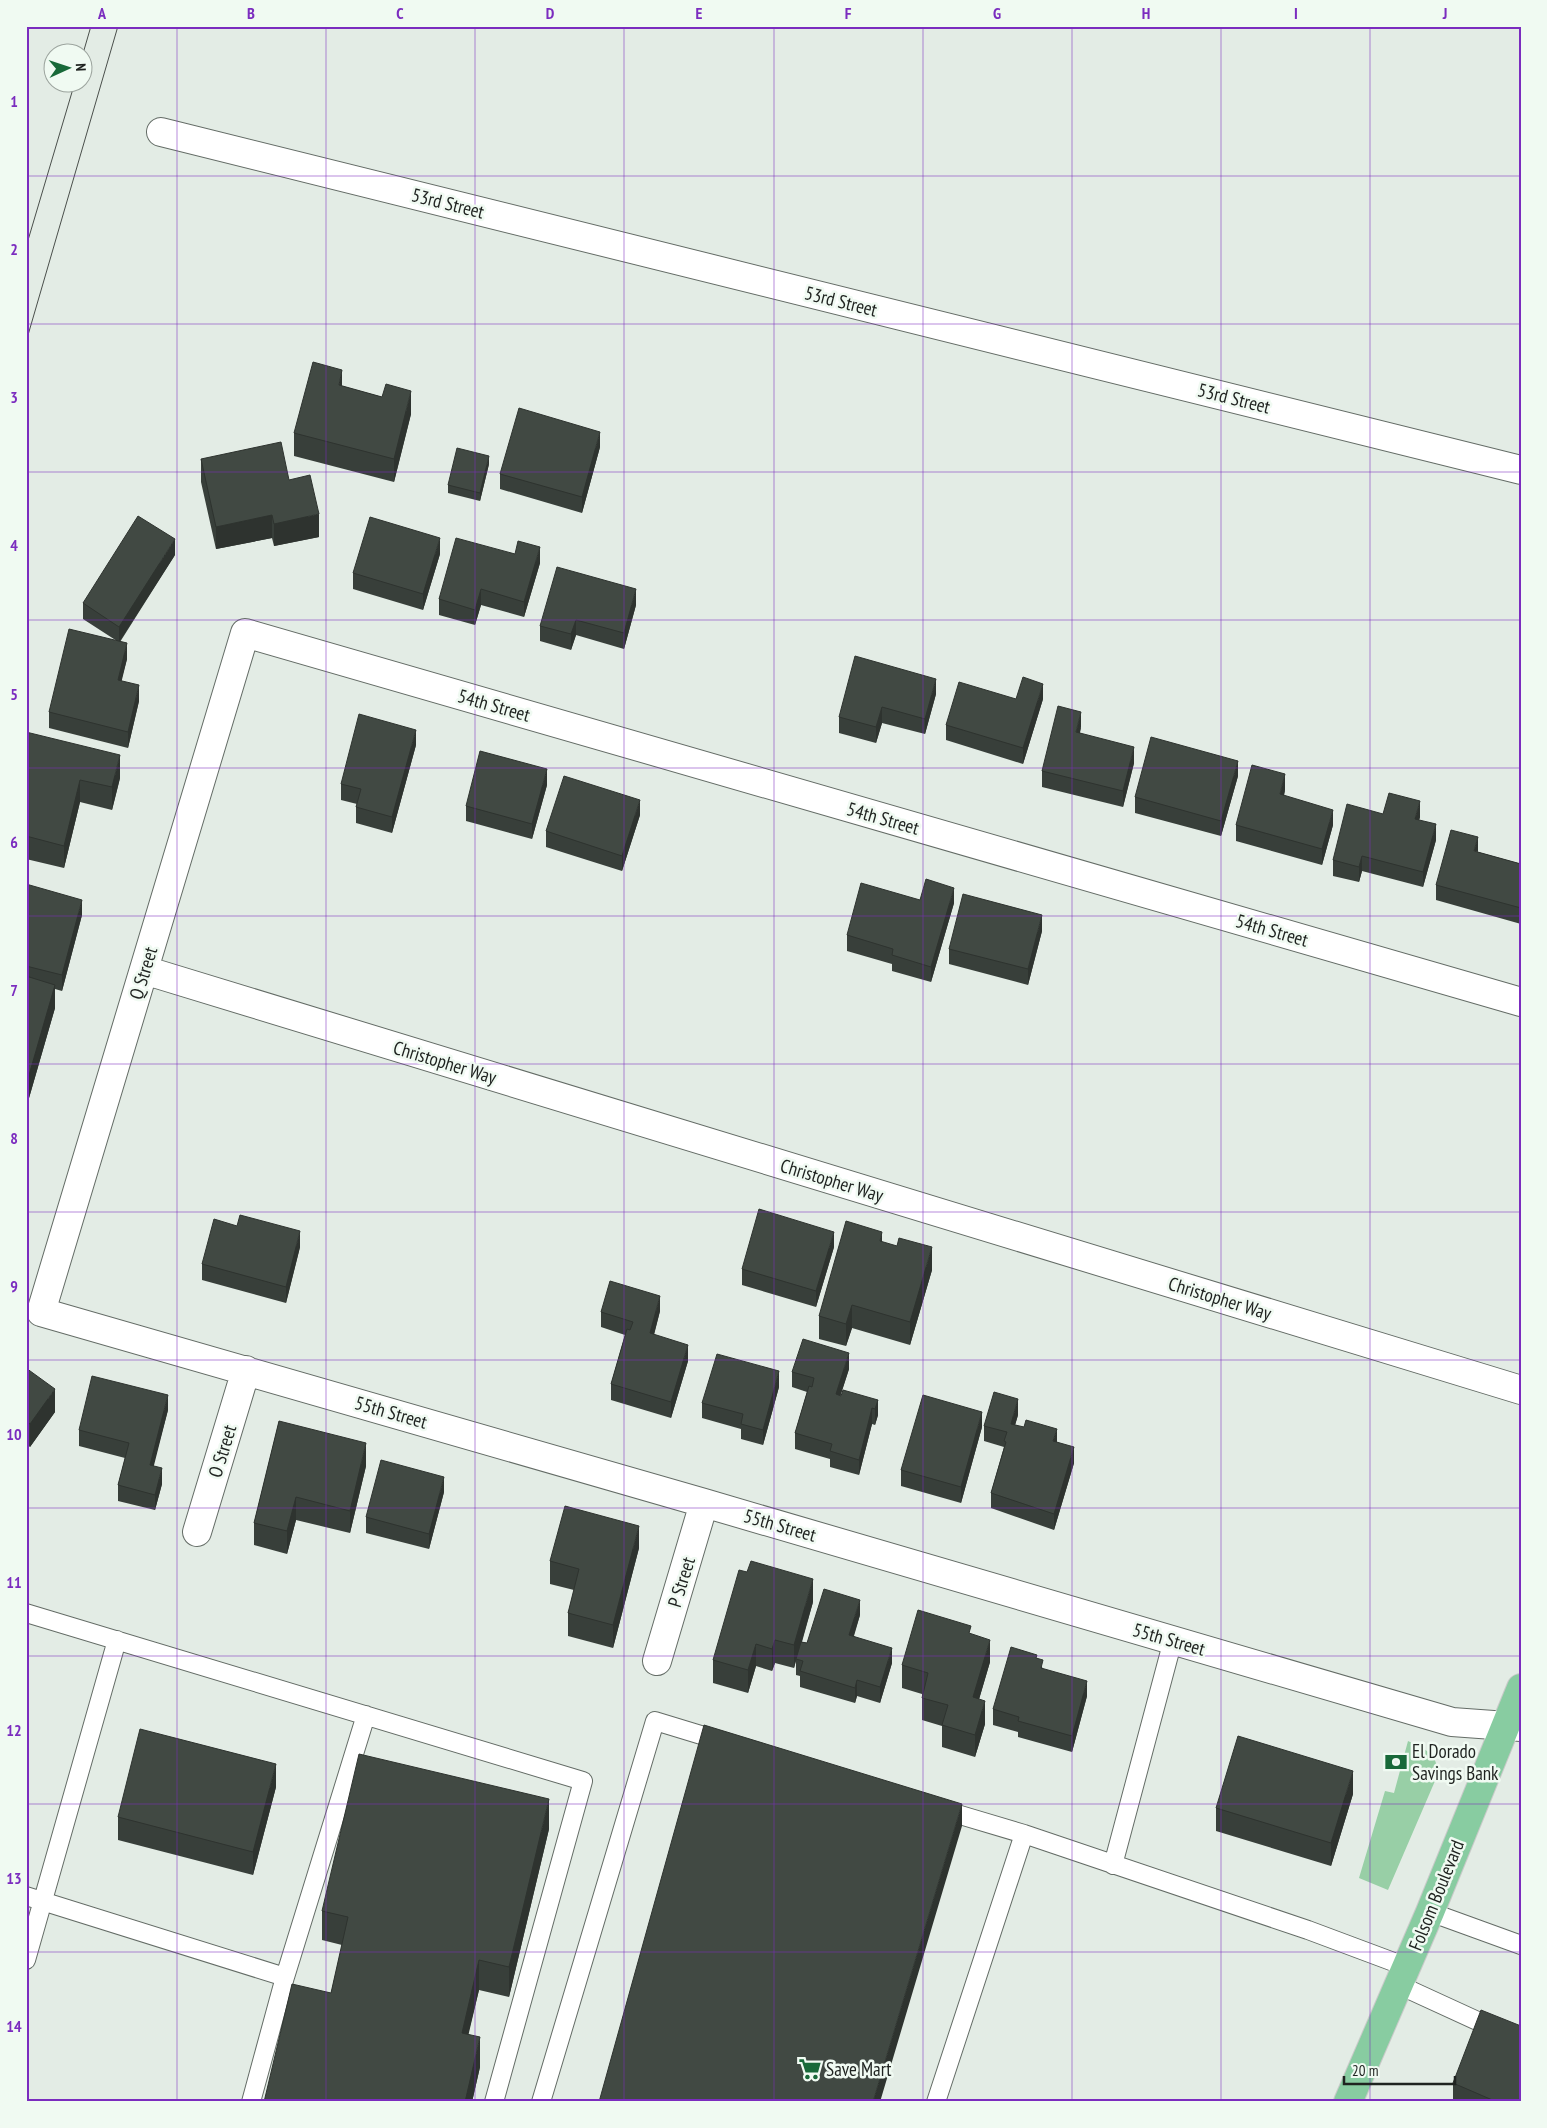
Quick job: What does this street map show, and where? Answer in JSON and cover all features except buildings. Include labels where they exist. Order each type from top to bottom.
[{"type":"main road","name":"Folsom Boulevard","points":[[1348,2102],[1513,1726],[1521,1688]]},
{"type":"street","name":"53rd Street","points":[[161,132],[1521,470]]},
{"type":"street","name":"Q Street","points":[[41,1312],[245,633]]},
{"type":"street","name":"54th Street","points":[[245,633],[1521,1002]]},
{"type":"street","name":"Christopher Way","points":[[144,970],[1521,1390]]},
{"type":"street","name":"55th Street","points":[[41,1312],[704,1503],[1452,1722],[1513,1726]]},
{"type":"street","name":"O Street","points":[[198,1532],[246,1370]]},
{"type":"street","name":"P Street","points":[[657,1662],[704,1503]]},
{"type":"lane","points":[[26,1613],[583,1781],[494,2102]]},
{"type":"lane","points":[[26,1960],[117,1640]]},
{"type":"lane","points":[[1113,1865],[1173,1640]]},
{"type":"lane","points":[[252,2102],[285,1977],[366,1716]]},
{"type":"lane","points":[[541,2102],[655,1721],[740,1747]]},
{"type":"lane","points":[[920,1802],[1024,1834],[1308,1930],[1403,1976],[1521,2041]]},
{"type":"lane","points":[[936,2102],[1024,1834]]},
{"type":"lane","points":[[26,1896],[285,1977]]},
{"type":"lane","points":[[1430,1912],[1521,1945]]},
{"type":"green space","points":[[1408,1741],[1425,1749],[1433,1756],[1438,1774],[1388,1890],[1359,1878],[1385,1791],[1394,1793]]},
{"type":"tram line","points":[[86,42],[91,26]]},
{"type":"tram line","points":[[26,342],[118,26]]},
{"type":"tram line","points":[[26,247],[72,92]]},
{"type":"place","name":"El Dorado Savings Bank","points":[[1396,1762]]},
{"type":"place","name":"Save Mart","points":[[810,2069]]}]
